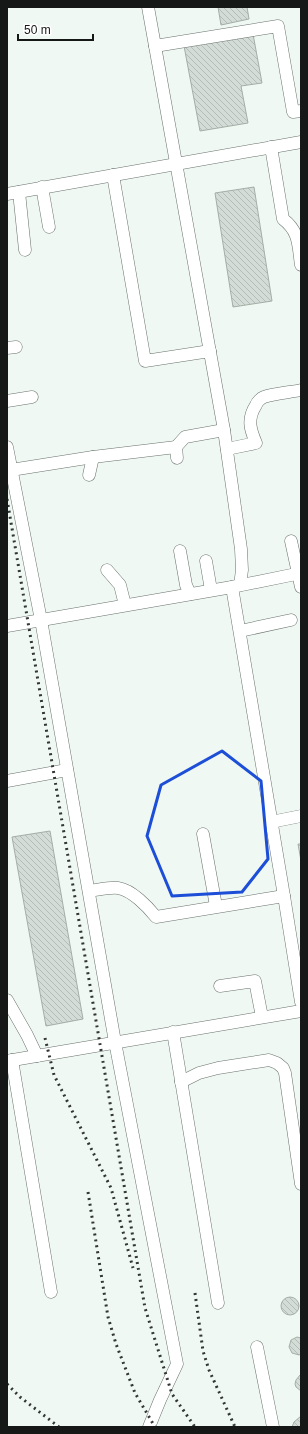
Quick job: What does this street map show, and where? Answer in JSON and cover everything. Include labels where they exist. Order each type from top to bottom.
[{"type":"lane","points":[[148,7],[227,449],[241,549],[242,570],[236,586],[240,631],[301,1002]]},
{"type":"lane","points":[[155,46],[278,26],[293,112],[301,111]]},
{"type":"lane","points":[[25,250],[13,193],[301,142]]},
{"type":"lane","points":[[271,147],[283,219],[293,228],[296,233],[301,265]]},
{"type":"lane","points":[[113,175],[145,361],[210,351]]},
{"type":"lane","points":[[42,187],[49,227]]},
{"type":"lane","points":[[227,449],[256,443],[252,434],[250,414],[258,402],[264,397],[301,390]]},
{"type":"lane","points":[[7,401],[32,397]]},
{"type":"lane","points":[[12,470],[93,457],[177,452],[185,436],[224,430]]},
{"type":"lane","points":[[7,447],[41,620],[115,1042],[177,1364],[149,1427]]},
{"type":"lane","points":[[89,475],[93,457]]},
{"type":"lane","points":[[291,541],[300,574],[301,587]]},
{"type":"lane","points":[[180,551],[186,585],[190,594]]},
{"type":"lane","points":[[206,561],[211,590]]},
{"type":"lane","points":[[107,570],[120,585],[125,605]]},
{"type":"lane","points":[[7,626],[300,574]]},
{"type":"lane","points":[[240,631],[291,620]]},
{"type":"lane","points":[[7,781],[67,770]]},
{"type":"lane","points":[[271,822],[301,816]]},
{"type":"lane","points":[[203,834],[216,906]]},
{"type":"lane","points":[[89,891],[118,888],[137,898],[149,908],[156,917],[284,896]]},
{"type":"lane","points":[[220,986],[255,981],[262,1017]]},
{"type":"lane","points":[[7,1000],[37,1056]]},
{"type":"lane","points":[[51,1292],[10,1061],[301,1011]]},
{"type":"lane","points":[[173,1032],[218,1303]]},
{"type":"lane","points":[[181,1082],[199,1073],[225,1066],[269,1060],[283,1068],[285,1073],[301,1184]]},
{"type":"lane","points":[[257,1347],[273,1427]]},
{"type":"highlighted area","points":[[222,751],[261,781],[268,859],[242,892],[172,896],[147,836],[161,785]]},
{"type":"building","points":[[218,7],[247,7],[249,19],[221,25]]},
{"type":"building","points":[[253,34],[262,83],[241,86],[248,123],[200,131],[184,46]]},
{"type":"building","points":[[254,187],[272,301],[233,307],[215,193]]},
{"type":"building","points":[[50,831],[83,1019],[46,1026],[12,837]]},
{"type":"building","points":[[298,844],[301,844],[301,861]]},
{"type":"building","points":[[290,1297],[296,1300],[299,1306],[296,1312],[290,1315],[284,1312],[281,1306],[284,1300]]},
{"type":"building","points":[[297,1337],[301,1338],[301,1354],[299,1355],[292,1353],[289,1347],[291,1340]]},
{"type":"building","points":[[301,1375],[301,1391],[295,1384]]},
{"type":"building","points":[[301,1416],[301,1427],[292,1427],[294,1422]]},
{"type":"railway","points":[[7,499],[145,1308],[172,1394],[195,1427]]},
{"type":"railway","points":[[45,1038],[54,1075],[111,1188],[133,1268]]},
{"type":"railway","points":[[88,1192],[108,1317],[116,1344],[135,1393],[155,1427]]},
{"type":"railway","points":[[195,1293],[203,1351],[209,1370],[235,1427]]},
{"type":"railway","points":[[7,1384],[20,1397],[59,1427]]}]
